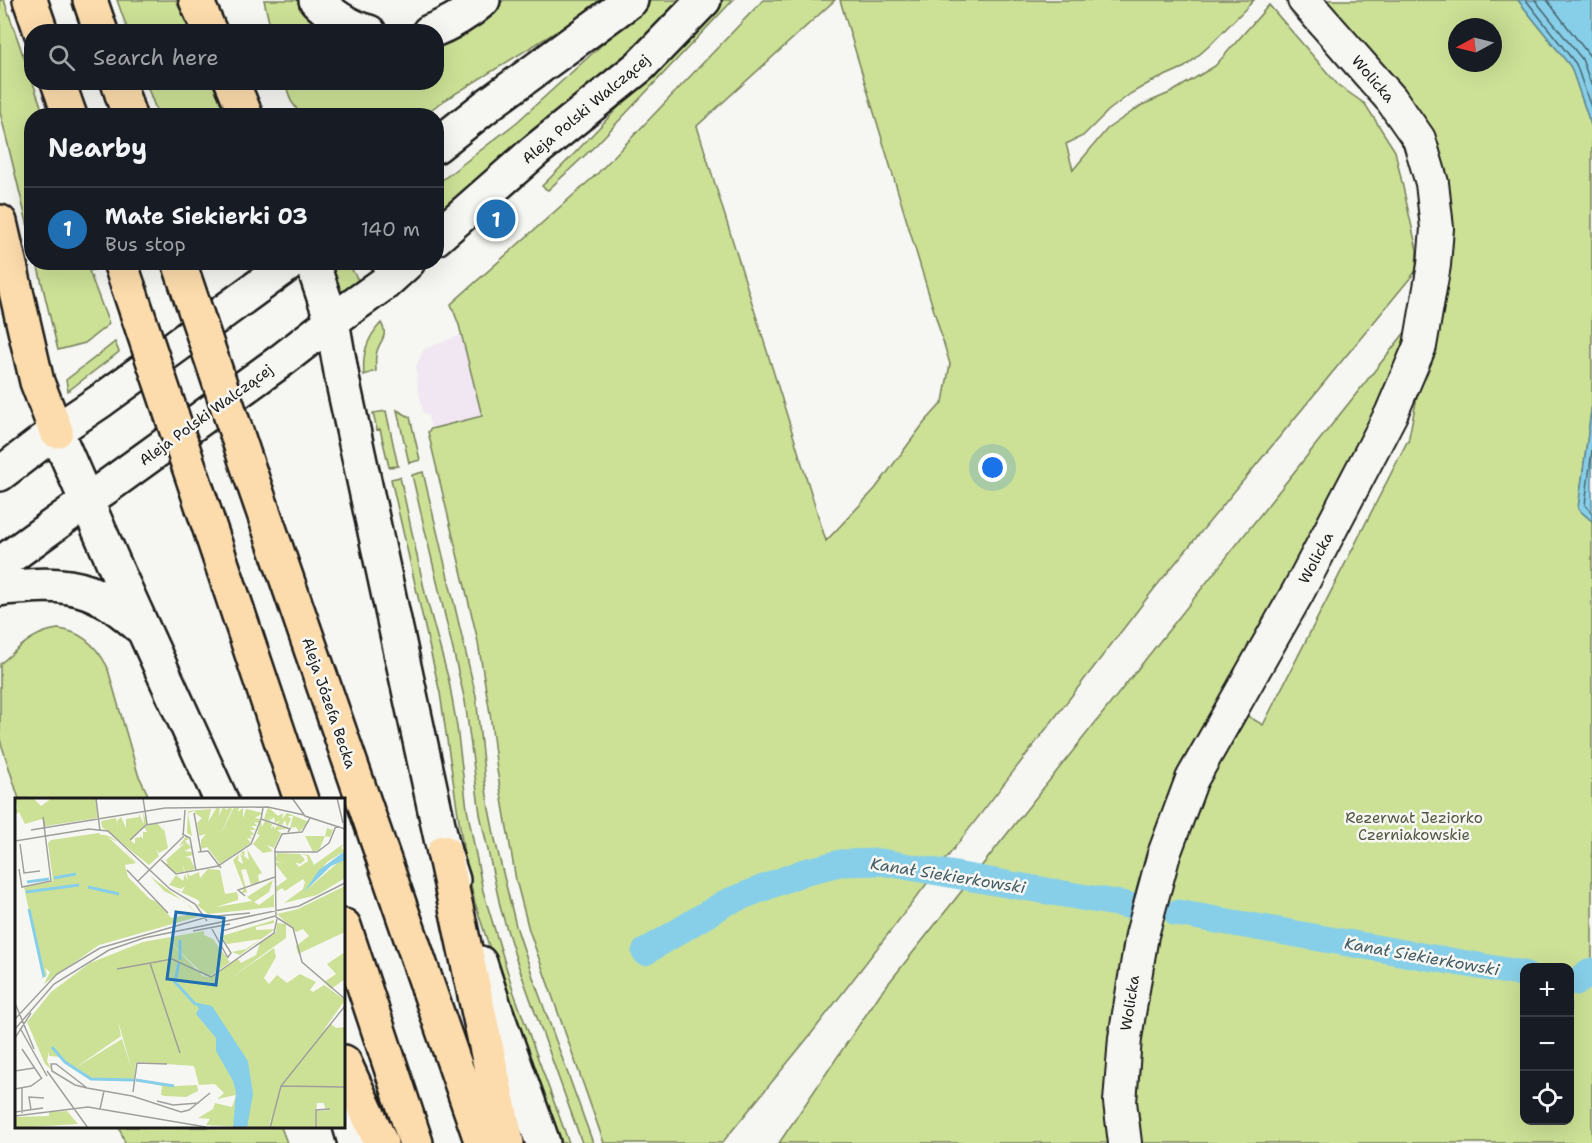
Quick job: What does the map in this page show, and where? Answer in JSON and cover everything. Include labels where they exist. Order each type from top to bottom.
[{"type":"main road","points":[[30,0],[38,24]]},
{"type":"main road","points":[[90,0],[98,24]]},
{"type":"main road","points":[[196,0],[206,24]]},
{"type":"main road","points":[[316,0],[324,8],[351,24]]},
{"type":"main road","points":[[444,26],[462,17],[483,0]]},
{"type":"main road","points":[[444,140],[631,0]]},
{"type":"main road","name":"Aleja Polski Walczącej","points":[[444,231],[536,151],[640,66],[704,0]]},
{"type":"main road","points":[[61,90],[67,108]]},
{"type":"main road","points":[[121,90],[126,108]]},
{"type":"main road","points":[[0,222],[37,382],[56,431],[220,798]]},
{"type":"main road","name":"Aleja Józefa Becka","points":[[182,270],[482,1143]]},
{"type":"main road","points":[[0,474],[56,431],[281,270]]},
{"type":"main road","points":[[315,270],[332,321],[343,383],[507,1143]]},
{"type":"main road","name":"Aleja Polski Walczącej","points":[[0,564],[273,367],[399,270]]},
{"type":"main road","points":[[124,274],[300,798]]},
{"type":"main road","points":[[0,589],[63,585],[80,589],[99,596],[119,608],[144,630]]},
{"type":"main road","points":[[444,852],[496,1012],[543,1143]]},
{"type":"main road","points":[[345,929],[416,1143]]},
{"type":"main road","points":[[345,1064],[381,1143]]},
{"type":"main road","points":[[345,1108],[355,1143]]},
{"type":"street","name":"Wolicka","points":[[1125,1143],[1120,1102],[1125,1038],[1142,935],[1164,854],[1192,779],[1298,592],[1391,414],[1420,346],[1434,265],[1437,228],[1432,183],[1419,139],[1391,99],[1304,0]]},
{"type":"shaded area","points":[[461,335],[482,417],[431,429],[428,416],[423,412],[416,366],[424,349]]},
{"type":"green space","points":[[0,0],[4,0],[24,59],[24,90],[35,90],[42,108],[24,108],[24,210],[0,112]]},
{"type":"green space","points":[[117,0],[176,0],[187,24],[126,24]]},
{"type":"green space","points":[[264,0],[300,0],[317,24],[269,24]]},
{"type":"green space","points":[[504,0],[608,0],[433,108],[296,108],[291,101],[287,90],[444,90],[444,43],[458,39]]},
{"type":"green space","points":[[651,0],[690,0],[676,15],[519,143],[444,210],[444,179],[517,122]]},
{"type":"green space","points":[[720,0],[733,0],[597,144],[548,190],[544,188],[542,186]]},
{"type":"green space","points":[[763,0],[835,0],[697,126],[826,541],[875,489],[924,423],[943,402],[950,364],[840,0],[1254,0],[1185,67],[1130,94],[1108,111],[1083,136],[1066,144],[1073,170],[1107,129],[1142,105],[1172,92],[1215,66],[1269,5],[1338,85],[1365,104],[1395,151],[1417,250],[1416,271],[1154,589],[811,1034],[722,1143],[604,1143],[529,930],[516,880],[477,637],[428,432],[431,429],[482,416],[459,325],[451,304],[598,173]]},
{"type":"green space","name":"Rezerwat Jeziorko Czerniakowskie","points":[[1321,0],[1518,0],[1571,67],[1592,128],[1592,404],[1578,509],[1592,521],[1592,1143],[1134,1143],[1127,1104],[1139,1023],[1175,853],[1241,712],[1263,725],[1408,442],[1453,216],[1442,177],[1439,145],[1420,115]]},
{"type":"green space","points":[[149,90],[215,90],[223,108],[155,108]]},
{"type":"green space","points":[[39,270],[92,270],[89,271],[109,324],[85,343],[58,350]]},
{"type":"green space","points":[[329,270],[352,270],[360,283],[341,298]]},
{"type":"green space","points":[[1414,321],[1401,361],[1294,578],[1189,759],[1117,1143],[779,1143],[880,994]]},
{"type":"green space","points":[[381,323],[384,336],[377,351],[376,371],[364,375],[366,347],[372,334]]},
{"type":"green space","points":[[115,342],[119,352],[68,391],[66,380]]},
{"type":"green space","points":[[397,410],[410,417],[420,460],[409,463]]},
{"type":"green space","points":[[386,411],[398,466],[389,467],[380,429],[377,430],[373,413]]},
{"type":"green space","points":[[423,472],[476,696],[489,809],[516,926],[593,1143],[582,1143],[516,959],[501,910],[480,814],[465,701],[412,475]]},
{"type":"green space","points":[[400,477],[425,593],[449,681],[467,809],[483,891],[514,993],[569,1143],[558,1143],[511,1014],[475,903],[464,854],[440,693],[391,479]]},
{"type":"green space","points":[[66,630],[81,637],[98,652],[107,666],[138,774],[150,798],[19,798],[0,740],[0,664],[34,637],[49,631]]},
{"type":"green space","points":[[119,1128],[281,1128],[287,1143],[125,1143]]},
{"type":"water","points":[[1518,0],[1592,0],[1592,128],[1571,67]]},
{"type":"water","points":[[1592,404],[1592,521],[1578,509]]},
{"type":"waterway","name":"Kanał Siekierkowski","points":[[645,952],[725,903],[804,872],[840,863],[881,862],[1127,905]]},
{"type":"waterway","name":"Kanał Siekierkowski","points":[[1177,913],[1520,973]]},
{"type":"waterway","name":"Kanał Siekierkowski","points":[[1574,982],[1577,982],[1592,971]]},
{"type":"place","name":"Małe Siekierki 03","points":[[496,219]]}]
